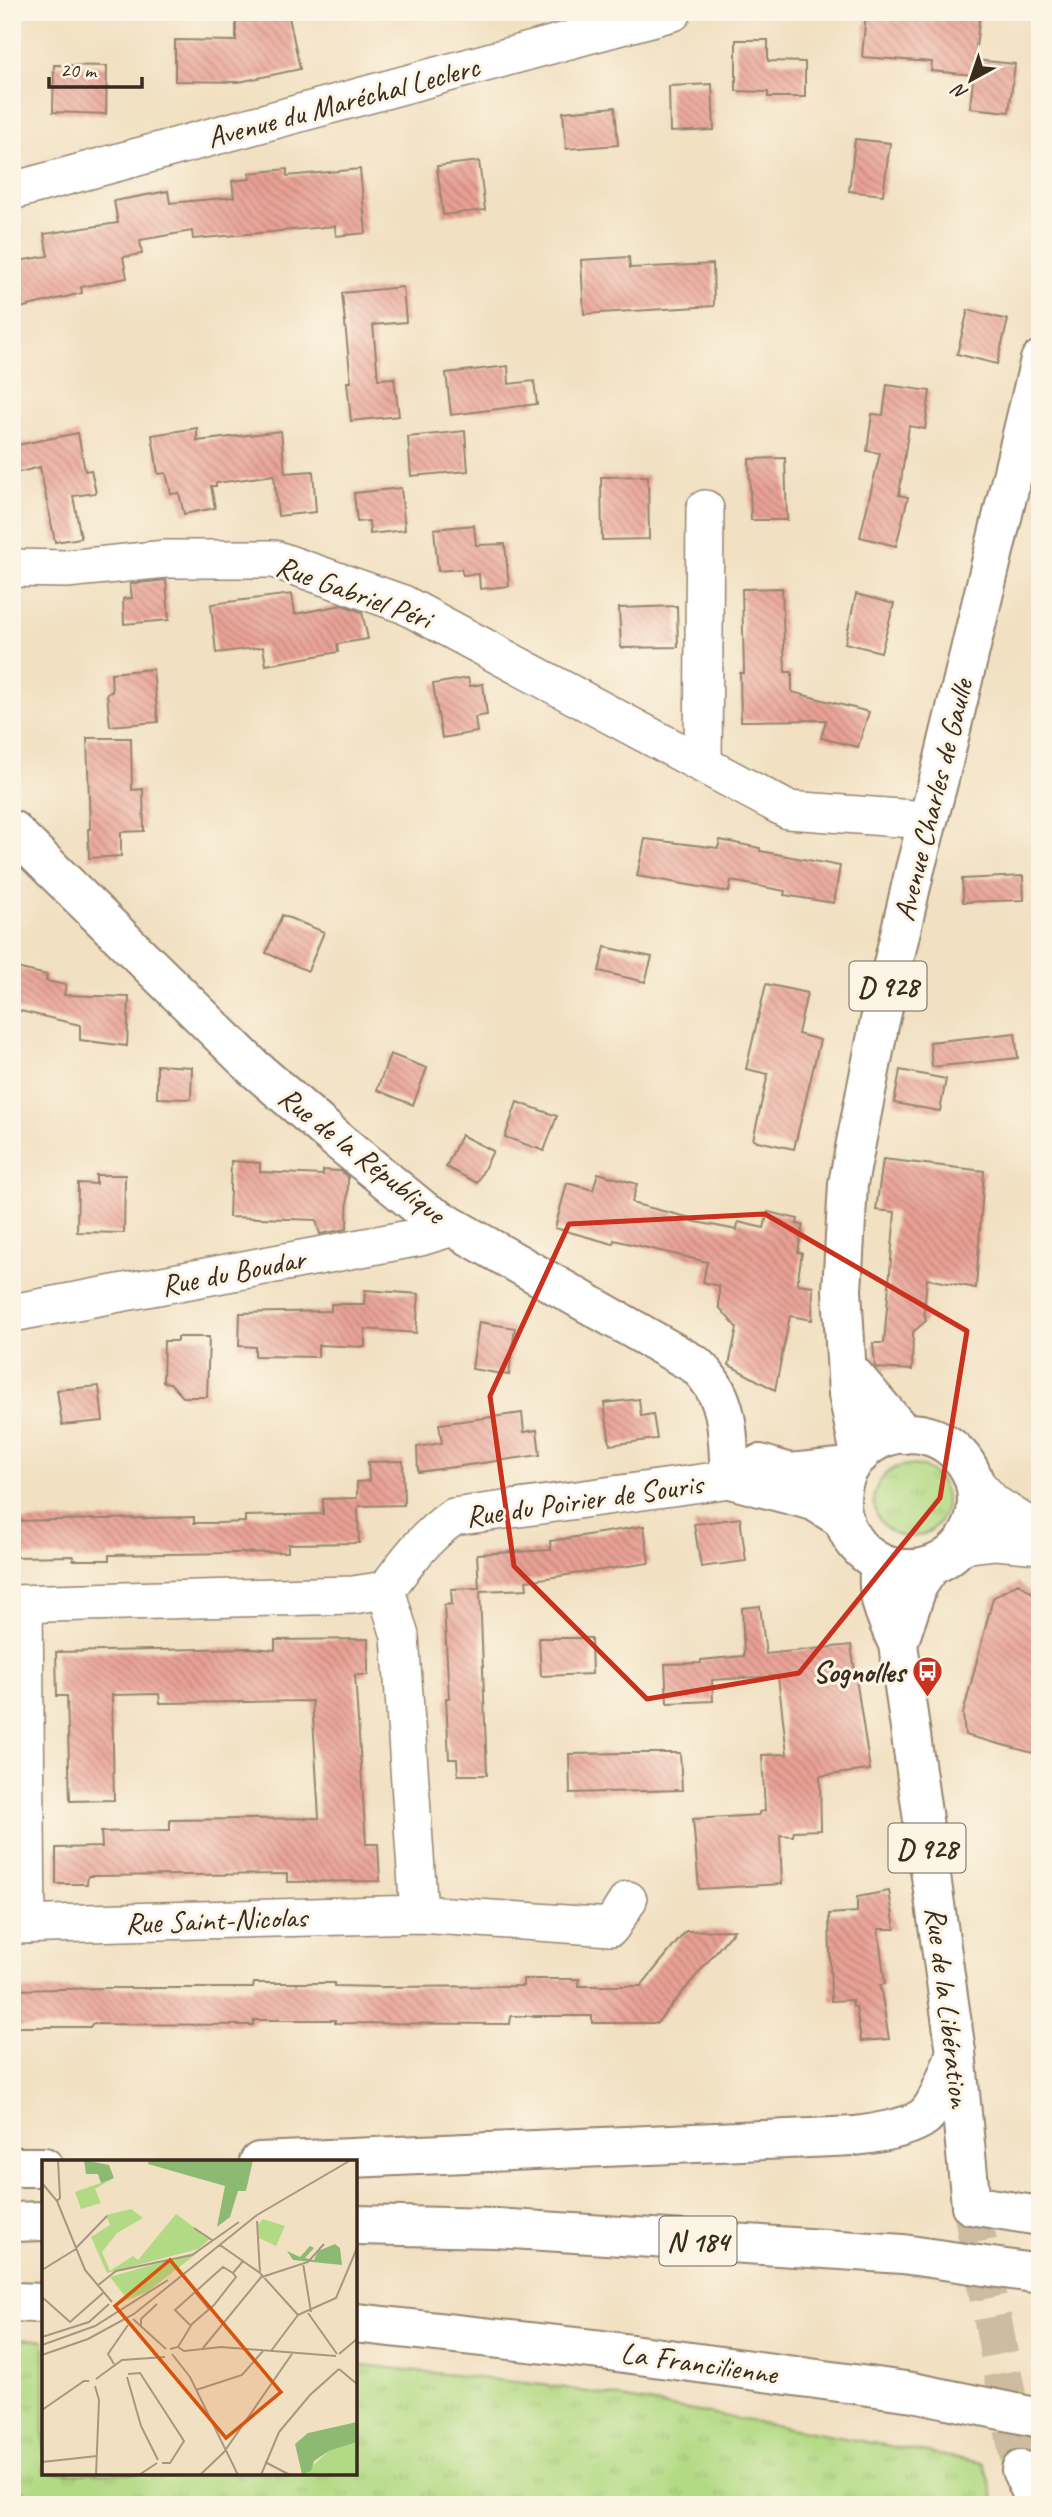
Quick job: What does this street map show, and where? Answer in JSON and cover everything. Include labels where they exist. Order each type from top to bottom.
[{"type":"main road","name":"Avenue Charles de Gaulle","points":[[855,1461],[842,1290],[848,1184],[879,1025],[915,869],[1040,360]]},
{"type":"main road","name":"Rue de la République","points":[[12,830],[253,1067],[424,1210],[696,1365],[709,1377],[718,1393],[729,1431],[729,1469]]},
{"type":"main road","points":[[848,1369],[904,1434]]},
{"type":"main road","points":[[904,1434],[927,1436],[948,1446],[965,1462],[975,1483],[978,1505],[973,1526],[962,1545],[931,1566],[914,1569],[880,1563],[858,1545],[844,1520],[842,1502],[844,1484],[855,1461],[873,1444],[904,1434]]},
{"type":"main road","name":"Rue du Poirier de Souris","points":[[729,1469],[748,1461],[790,1473],[855,1461]]},
{"type":"main road","name":"Rue du Poirier de Souris","points":[[729,1469],[814,1502],[844,1520]]},
{"type":"main road","name":"Rue de la Libération","points":[[880,1563],[877,1581],[882,1611],[898,1644],[956,2052],[971,2205],[1040,2216]]},
{"type":"main road","name":"Rue de la Libération","points":[[898,1644],[918,1585],[931,1566]]},
{"type":"main road","points":[[304,2160],[886,2132],[924,2117],[939,2095],[956,2052]]},
{"type":"main road","points":[[12,2168],[42,2167]]},
{"type":"main road","points":[[12,2222],[42,2221]]},
{"type":"main road","name":"N 184","points":[[357,2225],[495,2228],[903,2254],[1040,2274]]},
{"type":"main road","points":[[12,2302],[42,2303]]},
{"type":"main road","name":"La Francilienne","points":[[357,2323],[602,2350],[913,2392],[1040,2418]]},
{"type":"street","name":"Avenue du Maréchal Leclerc","points":[[12,191],[673,12]]},
{"type":"street","points":[[703,764],[705,509]]},
{"type":"street","name":"Rue Gabriel Péri","points":[[12,568],[65,569],[166,559],[274,559],[403,604],[788,810],[928,820]]},
{"type":"street","name":"Rue du Boudar","points":[[12,1313],[420,1237],[453,1227]]},
{"type":"street","name":"Rue du Poirier de Souris","points":[[386,1590],[417,1547],[453,1517],[729,1469]]},
{"type":"street","points":[[975,1483],[993,1503],[1040,1532]]},
{"type":"street","points":[[962,1545],[995,1541],[1040,1545]]},
{"type":"street","points":[[20,1925],[18,1604],[352,1595],[386,1590],[400,1636],[419,1914]]},
{"type":"street","name":"Rue Saint-Nicolas","points":[[20,1925],[419,1914],[611,1927],[628,1900]]},
{"type":"highlighted area","points":[[765,1214],[967,1331],[940,1498],[799,1673],[647,1699],[514,1566],[490,1396],[569,1224]]},
{"type":"green space","points":[[917,1465],[936,1475],[944,1487],[944,1515],[936,1527],[924,1535],[903,1537],[884,1527],[876,1515],[874,1494],[884,1475],[896,1467]]},
{"type":"green space","points":[[12,2339],[42,2340],[42,2475],[357,2475],[357,2364],[560,2387],[984,2463],[996,2505],[49,2505],[12,2485]]},
{"type":"building","points":[[236,12],[288,12],[300,69],[239,82],[175,81],[175,40],[236,41]]},
{"type":"building","points":[[866,12],[980,12],[973,75],[931,71],[932,62],[862,57]]},
{"type":"building","points":[[736,40],[768,40],[768,61],[805,62],[805,97],[768,97],[768,92],[736,91]]},
{"type":"building","points":[[975,60],[1015,64],[1009,112],[970,108]]},
{"type":"building","points":[[54,65],[107,66],[106,114],[53,112]]},
{"type":"building","points":[[712,84],[714,130],[670,132],[669,86]]},
{"type":"building","points":[[615,107],[618,145],[566,149],[563,112]]},
{"type":"building","points":[[855,139],[890,143],[883,195],[849,191]]},
{"type":"building","points":[[479,161],[485,210],[443,215],[437,166]]},
{"type":"building","points":[[287,169],[287,176],[360,169],[366,233],[336,236],[335,226],[193,239],[192,231],[140,240],[142,254],[123,257],[127,278],[81,287],[82,293],[12,310],[12,262],[48,256],[44,234],[118,223],[114,201],[168,191],[170,203],[234,197],[232,181],[250,179],[249,173]]},
{"type":"building","points":[[629,257],[630,268],[713,264],[714,306],[584,314],[581,260]]},
{"type":"building","points":[[403,287],[406,322],[373,325],[378,379],[394,378],[399,416],[351,421],[347,382],[351,382],[342,293]]},
{"type":"building","points":[[968,310],[1008,320],[997,364],[957,354]]},
{"type":"building","points":[[508,366],[509,384],[534,381],[537,404],[451,415],[446,373]]},
{"type":"building","points":[[887,385],[930,391],[925,429],[909,426],[899,495],[908,497],[896,546],[860,537],[880,453],[867,451],[872,414],[883,415]]},
{"type":"building","points":[[197,428],[197,441],[281,431],[285,473],[313,471],[316,512],[278,516],[274,475],[216,483],[216,486],[211,486],[215,508],[184,514],[179,493],[171,494],[166,473],[158,474],[152,435]]},
{"type":"building","points":[[465,431],[468,471],[411,476],[408,437]]},
{"type":"building","points":[[78,433],[85,471],[91,470],[96,493],[73,496],[81,538],[55,542],[40,467],[12,474],[12,446]]},
{"type":"building","points":[[785,458],[787,520],[751,520],[749,459]]},
{"type":"building","points":[[648,476],[649,539],[602,540],[601,477]]},
{"type":"building","points":[[401,488],[405,530],[370,534],[369,521],[357,522],[354,493]]},
{"type":"building","points":[[474,525],[476,545],[505,544],[509,586],[480,589],[479,574],[463,575],[461,569],[438,571],[434,529]]},
{"type":"building","points":[[166,580],[169,620],[124,624],[123,599],[132,598],[130,584]]},
{"type":"building","points":[[782,588],[785,672],[792,672],[792,692],[869,712],[858,747],[821,738],[826,720],[741,721],[740,673],[744,673],[742,589]]},
{"type":"building","points":[[292,594],[295,614],[342,605],[362,612],[368,639],[337,644],[338,652],[266,665],[263,647],[216,653],[211,604]]},
{"type":"building","points":[[856,594],[894,604],[881,652],[845,643]]},
{"type":"building","points":[[677,606],[678,647],[621,648],[619,608]]},
{"type":"building","points":[[153,669],[158,722],[110,726],[107,693],[112,692],[111,673]]},
{"type":"building","points":[[468,678],[470,686],[483,684],[487,715],[475,717],[477,732],[442,738],[433,684]]},
{"type":"building","points":[[87,738],[131,738],[132,790],[143,789],[144,831],[121,832],[121,856],[89,858]]},
{"type":"building","points":[[645,839],[718,848],[720,840],[760,848],[760,851],[840,866],[834,903],[784,895],[785,891],[731,881],[729,892],[637,876]]},
{"type":"building","points":[[1023,876],[1024,900],[963,902],[962,879]]},
{"type":"building","points":[[282,915],[324,932],[308,971],[266,953]]},
{"type":"building","points":[[605,947],[652,957],[645,982],[599,971]]},
{"type":"building","points":[[16,968],[47,975],[46,981],[66,985],[64,995],[129,997],[127,1046],[80,1040],[80,1025],[12,1009]]},
{"type":"building","points":[[766,984],[807,993],[798,1034],[820,1040],[794,1149],[753,1140],[768,1074],[746,1069]]},
{"type":"building","points":[[1015,1033],[1018,1058],[932,1067],[930,1042]]},
{"type":"building","points":[[390,1054],[427,1068],[413,1105],[377,1090]]},
{"type":"building","points":[[157,1065],[192,1067],[191,1099],[157,1098]]},
{"type":"building","points":[[900,1070],[946,1079],[940,1111],[894,1103]]},
{"type":"building","points":[[517,1102],[557,1116],[544,1151],[505,1137]]},
{"type":"building","points":[[461,1135],[493,1151],[477,1183],[446,1167]]},
{"type":"building","points":[[883,1159],[984,1171],[976,1288],[927,1279],[924,1312],[926,1321],[913,1332],[912,1370],[875,1366],[873,1343],[884,1343],[895,1212],[876,1210]]},
{"type":"building","points":[[231,1161],[260,1163],[260,1172],[323,1175],[323,1170],[341,1171],[348,1177],[347,1229],[320,1234],[316,1220],[229,1217]]},
{"type":"building","points":[[598,1173],[637,1184],[632,1202],[635,1204],[691,1218],[691,1221],[737,1230],[738,1222],[764,1228],[768,1212],[798,1219],[797,1224],[803,1225],[798,1252],[802,1253],[797,1284],[813,1286],[812,1320],[790,1316],[775,1390],[729,1365],[737,1328],[719,1307],[719,1286],[703,1282],[707,1262],[614,1240],[613,1244],[555,1228],[567,1183],[593,1190]]},
{"type":"building","points":[[96,1175],[125,1175],[124,1233],[77,1232],[78,1183],[96,1184]]},
{"type":"building","points":[[365,1290],[419,1294],[416,1333],[365,1329],[365,1347],[318,1345],[318,1357],[255,1356],[255,1347],[239,1346],[240,1313],[331,1311],[331,1304],[364,1304]]},
{"type":"building","points":[[479,1322],[515,1328],[509,1375],[472,1369]]},
{"type":"building","points":[[177,1337],[209,1337],[207,1397],[183,1397],[170,1383],[163,1382],[164,1341],[177,1341]]},
{"type":"building","points":[[99,1386],[103,1421],[62,1425],[57,1390]]},
{"type":"building","points":[[639,1399],[641,1416],[653,1414],[657,1439],[610,1445],[604,1403]]},
{"type":"building","points":[[522,1413],[524,1432],[537,1430],[540,1455],[418,1472],[417,1447],[442,1443],[439,1424]]},
{"type":"building","points":[[403,1461],[404,1505],[358,1506],[359,1543],[288,1544],[288,1552],[109,1555],[109,1560],[73,1560],[73,1556],[12,1557],[13,1521],[194,1517],[194,1523],[219,1523],[245,1522],[245,1516],[323,1514],[323,1499],[357,1498],[357,1482],[369,1481],[368,1462]]},
{"type":"building","points":[[740,1518],[746,1561],[701,1567],[694,1524]]},
{"type":"building","points":[[644,1526],[649,1563],[526,1581],[527,1589],[480,1591],[487,1775],[458,1775],[457,1759],[449,1759],[444,1605],[452,1604],[451,1589],[479,1588],[477,1554],[551,1550],[550,1541]]},
{"type":"building","points":[[1018,1583],[1040,1598],[1040,1727],[1033,1753],[965,1735],[963,1714],[993,1598]]},
{"type":"building","points":[[760,1606],[766,1654],[851,1645],[870,1770],[820,1776],[821,1830],[794,1831],[793,1836],[780,1835],[782,1884],[699,1889],[693,1819],[759,1815],[759,1812],[765,1811],[762,1755],[787,1754],[778,1676],[712,1680],[713,1701],[667,1703],[665,1664],[701,1663],[701,1660],[744,1656],[742,1608]]},
{"type":"building","points":[[539,1638],[591,1638],[592,1674],[541,1676]]},
{"type":"building","points":[[368,1639],[368,1675],[355,1675],[366,1844],[378,1844],[380,1881],[287,1882],[287,1874],[88,1876],[87,1884],[56,1884],[56,1848],[102,1847],[101,1832],[170,1830],[170,1820],[319,1818],[312,1701],[160,1703],[159,1694],[112,1695],[114,1800],[70,1801],[67,1696],[57,1696],[56,1652],[251,1648],[275,1650],[275,1640]]},
{"type":"building","points":[[680,1753],[682,1790],[570,1793],[569,1754]]},
{"type":"building","points":[[889,1891],[895,1929],[878,1929],[885,1984],[880,1985],[889,2039],[861,2041],[856,2007],[853,2007],[852,2000],[831,2001],[829,1914],[857,1912],[857,1897]]},
{"type":"building","points":[[734,1930],[657,2023],[592,2023],[592,2016],[511,2016],[510,2024],[254,2020],[253,2025],[92,2024],[90,2027],[12,2027],[12,1990],[253,1988],[254,1983],[334,1983],[334,1986],[380,1987],[523,1986],[523,1979],[579,1979],[579,1986],[641,1986],[686,1931]]},
{"type":"tunnel","points":[[971,2205],[1021,2470]]},
{"type":"place","name":"Sognolles","points":[[928,1699]]}]
